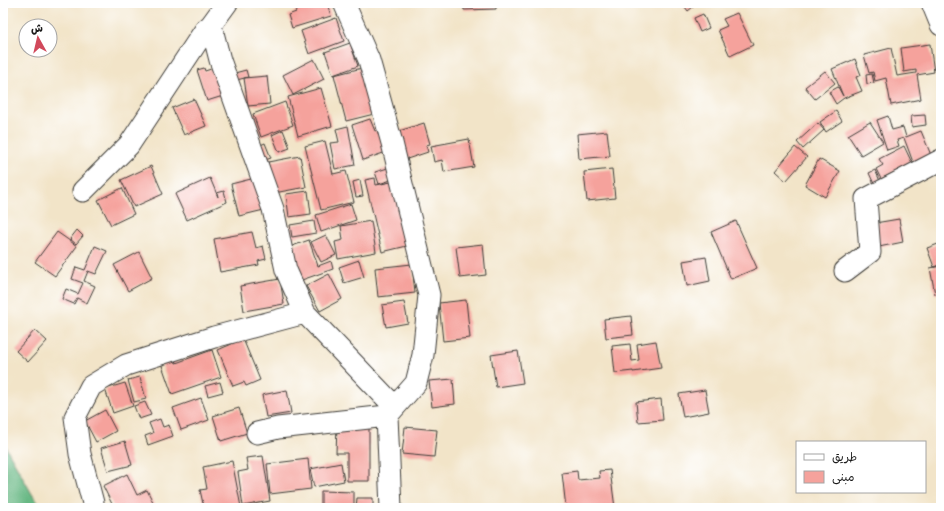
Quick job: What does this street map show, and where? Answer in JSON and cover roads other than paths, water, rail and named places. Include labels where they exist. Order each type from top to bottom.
[{"type":"street","points":[[83,191],[129,145],[205,30],[227,3]]},
{"type":"street","points":[[257,433],[278,428],[391,411],[416,383],[423,355],[429,295],[392,143],[369,60],[344,3]]},
{"type":"street","points":[[932,3],[941,25]]},
{"type":"street","points":[[210,25],[220,60],[274,209],[286,270],[305,313],[391,411],[391,508]]},
{"type":"street","points":[[845,271],[870,252],[866,199],[941,160]]},
{"type":"street","points":[[93,503],[80,454],[76,417],[91,386],[126,365],[214,337],[305,313]]}]
